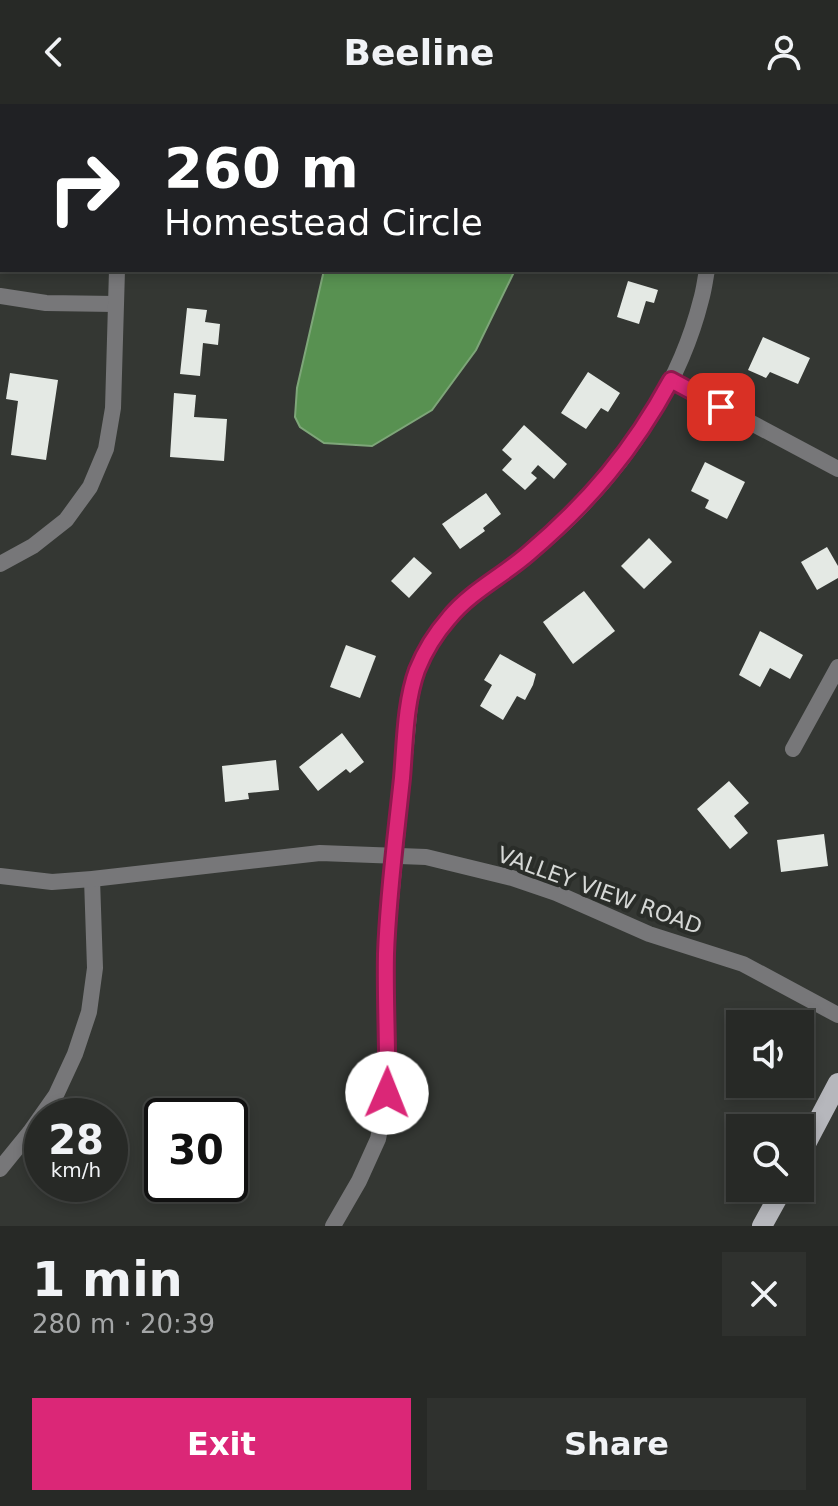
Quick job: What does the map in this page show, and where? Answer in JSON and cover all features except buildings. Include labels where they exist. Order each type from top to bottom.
[{"type":"main road","points":[[814,1128],[838,1083]]},
{"type":"main road","points":[[762,1226],[775,1202]]},
{"type":"street","points":[[0,564],[33,546],[66,520],[90,487],[106,449],[113,408],[117,272]]},
{"type":"street","points":[[333,1226],[359,1181],[378,1139],[387,1093],[386,951],[410,704],[416,672],[430,642],[450,616],[475,593],[527,556],[575,513],[618,464],[655,411],[671,380],[701,300],[707,272]]},
{"type":"street","points":[[0,296],[46,303],[115,304]]},
{"type":"street","points":[[671,380],[838,469]]},
{"type":"street","points":[[793,749],[838,667]]},
{"type":"street","name":"VALLEY VIEW ROAD","points":[[0,876],[52,882],[320,853],[426,857],[512,878],[556,893],[649,934],[743,964],[838,1015]]},
{"type":"street","points":[[0,1169],[56,1095],[75,1054],[89,1012],[95,968],[92,879]]},
{"type":"shaded area","points":[[324,272],[514,272],[476,350],[432,410],[372,446],[324,443],[300,427],[295,417],[297,388]]},
{"type":"route","points":[[387,1093],[386,951],[395,843],[410,704],[416,672],[430,642],[450,616],[475,593],[527,556],[575,513],[618,464],[655,411],[671,380],[721,407]]}]
